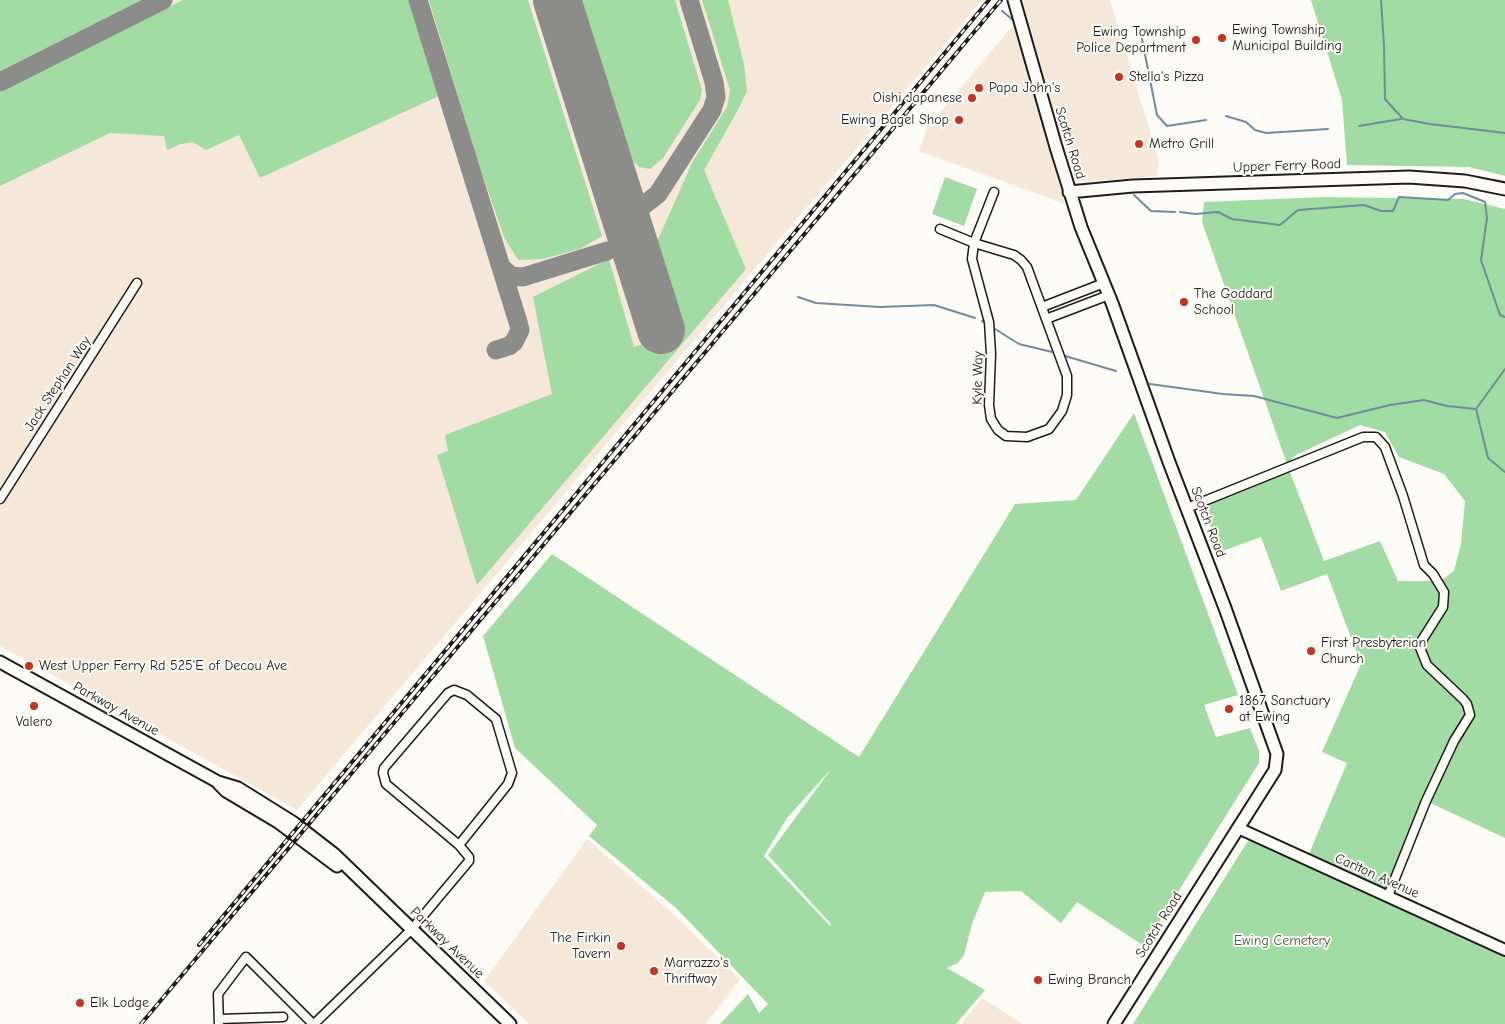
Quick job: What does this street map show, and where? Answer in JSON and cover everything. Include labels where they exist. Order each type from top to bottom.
[{"type":"main road","name":"Scotch Road","points":[[1014,0],[1081,227],[1109,295],[1277,754],[1275,770],[1114,1024]]},
{"type":"main road","name":"Upper Ferry Road","points":[[1070,192],[1133,186],[1409,177],[1465,181],[1505,189]]},
{"type":"main road","name":"Parkway Avenue","points":[[0,662],[218,782],[238,788],[294,823],[334,854],[510,1024]]},
{"type":"street","name":"Kyle Way","points":[[940,230],[974,243],[1014,255],[1027,267],[1067,376],[1067,395],[1062,412],[1049,429],[1027,437],[1006,436],[998,430],[991,419],[989,405],[992,354],[989,322],[972,259],[974,243],[994,192]]},
{"type":"street","name":"Jack Stephan Way","points":[[0,499],[137,283]]},
{"type":"street","points":[[1042,307],[1104,283]]},
{"type":"street","points":[[1046,319],[1109,295]]},
{"type":"street","points":[[1187,508],[1363,436],[1376,437],[1385,446],[1403,496],[1424,565],[1433,574],[1444,592],[1443,607],[1419,645],[1427,665],[1468,704],[1470,715],[1454,741],[1426,801],[1388,896]]},
{"type":"street","points":[[283,1017],[219,1021],[218,994],[246,957],[313,1024],[412,929],[469,861],[466,852],[459,845],[386,784],[383,773],[384,768],[435,708],[454,690],[467,695],[496,719],[512,773],[508,784],[459,845]]},
{"type":"street","name":"Carlton Avenue","points":[[1238,828],[1505,950]]},
{"type":"shaded area","points":[[0,0],[982,0],[297,810],[0,646]]},
{"type":"shaded area","points":[[1022,0],[1110,0],[1159,161],[1157,176],[1084,182],[1074,176],[1054,115]]},
{"type":"shaded area","points":[[1014,24],[1065,204],[919,151],[927,128]]},
{"type":"shaded area","points":[[587,839],[673,914],[740,979],[706,1024],[529,1024],[484,981]]},
{"type":"shaded area","points":[[982,998],[1023,1024],[961,1024]]},
{"type":"green space","points":[[0,0],[144,0],[0,71]]},
{"type":"green space","points":[[183,0],[409,0],[439,96],[260,178],[239,135],[206,150],[193,142],[181,144],[167,150],[164,136],[110,133],[0,186],[0,92]]},
{"type":"green space","points":[[429,0],[528,0],[602,236],[580,249],[543,259],[519,260],[517,258],[504,237],[477,159]]},
{"type":"green space","points":[[580,0],[675,0],[702,90],[700,100],[663,158],[650,169],[639,167],[629,157]]},
{"type":"green space","points":[[702,0],[728,0],[744,64],[747,91],[704,170],[746,269],[477,585],[437,455],[448,451],[445,435],[552,394],[533,297],[609,259],[634,347],[683,329],[656,244],[693,161],[727,107],[730,90]]},
{"type":"green space","points":[[1311,0],[1505,0],[1505,176],[1469,167],[1347,165],[1342,100]]},
{"type":"green space","points":[[945,177],[977,189],[964,226],[932,214]]},
{"type":"green space","name":"Ewing Cemetery","points":[[1325,197],[1464,199],[1505,209],[1505,838],[1426,801],[1387,898],[1505,953],[1505,1024],[1133,1024],[1251,836],[1306,861],[1347,763],[1322,752],[1361,664],[1327,574],[1281,591],[1261,537],[1220,552],[1200,497],[1287,464],[1202,222],[1204,202]],"holes":[[[1360,425],[1385,432],[1399,457],[1444,474],[1465,501],[1461,544],[1454,571],[1441,581],[1398,581],[1380,541],[1324,561],[1287,464],[1296,455]]]},
{"type":"green space","points":[[1134,413],[1238,695],[1204,705],[1216,737],[1250,728],[1259,751],[1259,763],[1144,946],[1077,902],[1061,923],[1021,891],[985,892],[972,924],[964,955],[958,963],[947,968],[985,990],[956,1024],[720,1024],[748,994],[759,1013],[768,1004],[676,908],[589,836],[597,825],[515,748],[483,636],[552,554],[859,757],[1015,504],[1076,500]],"holes":[[[832,768],[768,855],[831,924],[830,926],[764,856],[787,818]]]},
{"type":"waterway","points":[[1381,0],[1385,99],[1403,119],[1505,133]]},
{"type":"waterway","points":[[1002,11],[1013,20]]},
{"type":"waterway","points":[[1140,29],[1157,115],[1167,126],[1206,120]]},
{"type":"waterway","points":[[1226,116],[1246,122],[1255,130],[1266,133],[1328,129]]},
{"type":"waterway","points":[[1359,126],[1401,119]]},
{"type":"waterway","points":[[1180,212],[1195,214],[1218,212],[1232,219],[1280,225],[1298,210],[1364,205],[1381,211],[1393,211],[1399,197],[1448,200],[1455,194],[1463,193],[1485,202],[1487,218],[1481,260],[1500,315],[1505,317]]},
{"type":"waterway","points":[[1134,195],[1151,211],[1175,212]]},
{"type":"waterway","points":[[798,297],[816,303],[880,307],[934,305],[975,318]]},
{"type":"waterway","points":[[995,329],[1019,344],[1052,352]]},
{"type":"waterway","points":[[1065,356],[1116,371]]},
{"type":"waterway","points":[[1505,369],[1476,409],[1488,458],[1505,472]]},
{"type":"waterway","points":[[1150,384],[1223,394],[1254,396],[1337,418],[1390,405],[1424,400],[1447,406],[1476,409]]},
{"type":"taxiway","points":[[0,82],[163,0]]},
{"type":"taxiway","points":[[418,0],[520,330],[514,342],[509,346],[496,350]]},
{"type":"taxiway","points":[[644,205],[658,194],[712,110],[716,97],[714,82],[689,0]]},
{"type":"taxiway","points":[[501,267],[511,276],[523,277],[607,251]]},
{"type":"runway","points":[[557,0],[661,330]]},
{"type":"railway","points":[[199,945],[989,0]]},
{"type":"railway","points":[[141,1024],[1001,0]]},
{"type":"place","name":"Ewing Township Municipal Building","points":[[1222,38]]},
{"type":"place","name":"Ewing Township Police Department","points":[[1196,40]]},
{"type":"place","name":"Stella's Pizza","points":[[1119,77]]},
{"type":"place","name":"Papa John's","points":[[979,88]]},
{"type":"place","name":"Oishi Japanese","points":[[972,98]]},
{"type":"place","name":"Ewing Bagel Shop","points":[[959,120]]},
{"type":"place","name":"Metro Grill","points":[[1139,144]]},
{"type":"place","name":"The Goddard School","points":[[1184,302]]},
{"type":"place","name":"First Presbyterian Church","points":[[1311,651]]},
{"type":"place","name":"West Upper Ferry Rd 525'E of Decou Ave","points":[[29,666]]},
{"type":"place","name":"Valero","points":[[34,706]]},
{"type":"place","name":"1867 Sanctuary at Ewing","points":[[1229,709]]},
{"type":"place","name":"The Firkin Tavern","points":[[621,946]]},
{"type":"place","name":"Marrazzo's Thriftway","points":[[654,971]]},
{"type":"place","name":"Ewing Branch","points":[[1038,980]]},
{"type":"place","name":"Elk Lodge","points":[[80,1003]]}]
